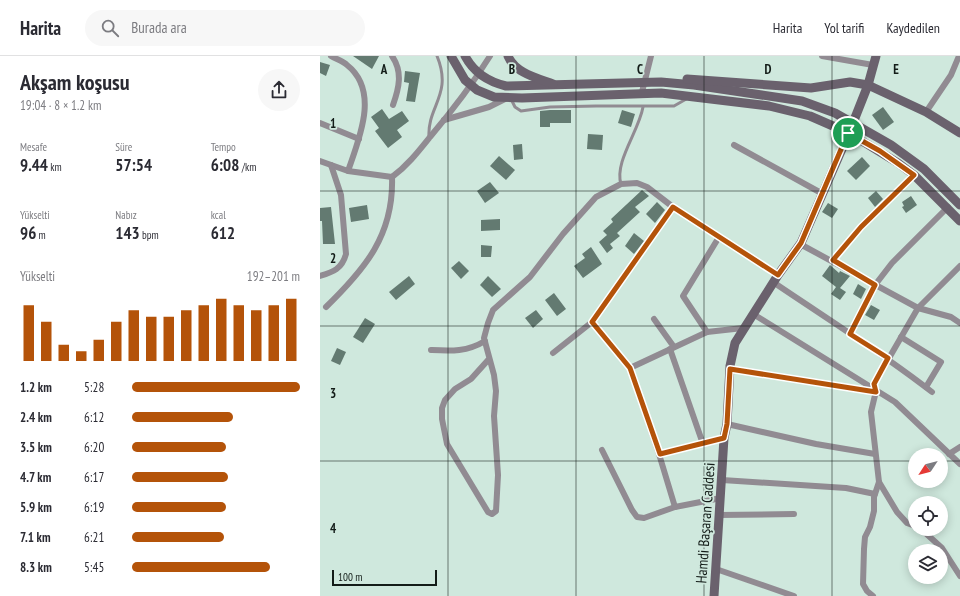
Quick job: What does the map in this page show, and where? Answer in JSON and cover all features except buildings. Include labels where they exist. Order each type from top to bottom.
[{"type":"main road","points":[[451,56],[459,72],[471,86],[484,94],[508,99],[642,92],[692,95],[790,110],[810,116],[848,133],[880,151],[914,175],[948,207],[960,221]]},
{"type":"main road","points":[[465,56],[479,74],[497,84],[506,86],[556,85],[675,78],[811,88],[850,82],[868,85],[926,112],[960,133]]},
{"type":"main road","points":[[508,56],[511,62],[518,69],[556,85]]},
{"type":"main road","name":"Hamdi Başaran Caddesi","points":[[714,596],[724,438],[727,424],[730,369],[735,343],[743,328],[800,244],[853,123],[868,85],[876,56]]},
{"type":"main road","points":[[645,80],[679,83],[791,99],[818,106],[853,123],[908,157],[942,185],[960,205]]},
{"type":"street","points":[[331,56],[347,65],[355,72],[364,91],[365,111],[359,139],[348,171]]},
{"type":"street","points":[[392,56],[399,72],[399,88],[393,105]]},
{"type":"street","points":[[320,161],[348,171],[392,177],[405,167],[444,120],[471,86],[490,56]]},
{"type":"street","points":[[642,92],[651,56]]},
{"type":"street","points":[[826,56],[873,65]]},
{"type":"street","points":[[926,112],[951,75],[959,56]]},
{"type":"street","points":[[444,120],[489,107],[508,99]]},
{"type":"street","points":[[320,123],[359,139]]},
{"type":"street","points":[[734,146],[823,194]]},
{"type":"street","points":[[320,276],[338,269],[343,263],[346,254],[341,195],[331,164]]},
{"type":"street","points":[[833,260],[861,227],[914,175]]},
{"type":"street","points":[[326,307],[352,282],[370,258],[388,219],[393,197],[392,177]]},
{"type":"street","points":[[488,359],[471,379],[455,389],[445,400],[442,408],[442,419],[447,444],[488,512],[492,514],[496,511],[498,475],[494,416],[496,391],[494,375],[488,359],[485,341],[493,310],[530,277],[563,234],[596,198],[621,184],[637,183],[647,187],[673,207],[719,237],[850,334],[888,358],[932,392]]},
{"type":"street","points":[[553,353],[592,322],[673,207]]},
{"type":"street","points":[[850,334],[875,285],[892,263],[948,207]]},
{"type":"street","points":[[707,332],[683,296],[719,237]]},
{"type":"street","points":[[800,244],[833,260],[918,308],[951,317],[960,323]]},
{"type":"street","points":[[908,522],[897,512],[879,482],[871,412],[876,392],[874,384],[918,308],[960,266]]},
{"type":"street","points":[[753,314],[876,392],[895,402],[960,464]]},
{"type":"street","points":[[654,319],[672,348],[703,444]]},
{"type":"street","points":[[592,322],[630,368],[660,454],[675,507]]},
{"type":"street","points":[[630,368],[707,332],[743,328]]},
{"type":"street","points":[[901,337],[941,362],[926,387]]},
{"type":"street","points":[[431,350],[462,351],[474,348],[485,341]]},
{"type":"street","points":[[730,369],[876,392]]},
{"type":"street","points":[[727,424],[875,454]]},
{"type":"street","points":[[660,454],[724,438]]},
{"type":"street","points":[[949,454],[960,447]]},
{"type":"street","points":[[602,450],[632,510],[638,517],[644,518],[675,507],[721,498]]},
{"type":"street","points":[[722,480],[846,488],[875,494]]},
{"type":"street","points":[[873,596],[866,591],[863,584],[865,537],[870,528],[875,494],[879,482]]},
{"type":"street","points":[[719,515],[794,514]]},
{"type":"street","points":[[929,536],[942,548],[960,576]]},
{"type":"street","points":[[716,569],[794,596]]},
{"type":"lane","points":[[429,138],[431,121],[440,99],[442,86],[442,72],[437,56]]},
{"type":"lane","points":[[508,99],[521,111],[550,107],[674,106],[692,95]]},
{"type":"lane","points":[[621,184],[620,169],[640,123],[643,107]]},
{"type":"route","points":[[848,133],[880,151],[914,175],[861,227],[833,260],[875,285],[850,334],[860,342],[888,358],[874,384],[876,392],[811,380],[730,369],[727,424],[724,438],[660,454],[630,368],[592,322],[673,207],[778,275],[801,243],[848,133]]}]
